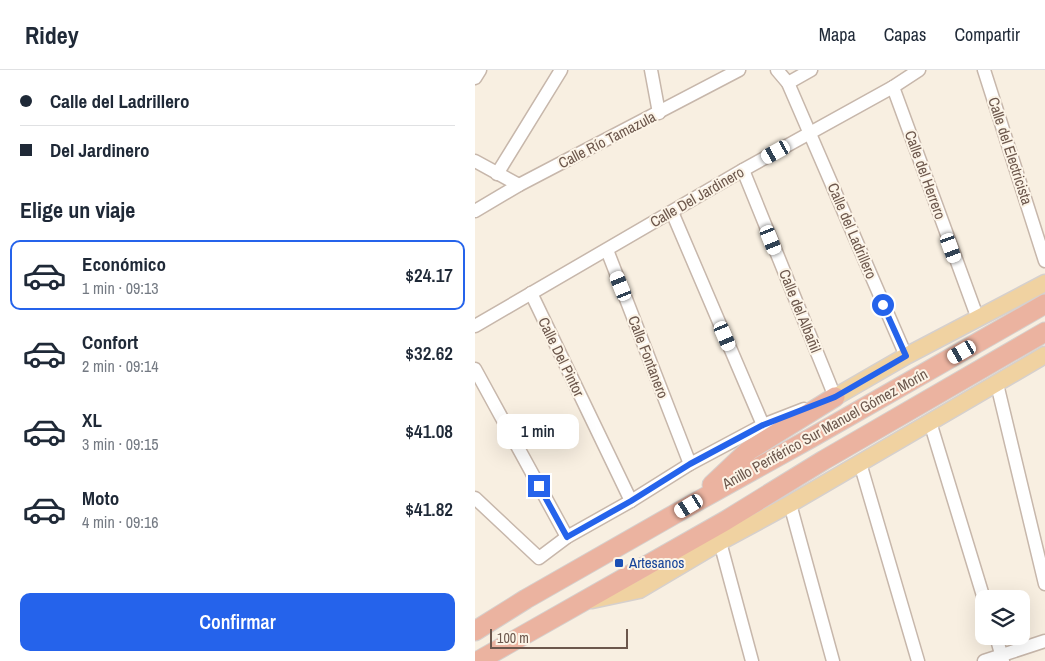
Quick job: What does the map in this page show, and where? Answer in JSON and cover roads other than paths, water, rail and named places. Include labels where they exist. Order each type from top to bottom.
[{"type":"highway","name":"Anillo Periférico Sur Manuel Gómez Morín","points":[[475,631],[689,506],[1045,304]]},
{"type":"highway","name":"Anillo Periférico Sur Manuel Gómez Morín","points":[[478,661],[725,521],[824,460],[1045,332]]},
{"type":"highway","points":[[689,506],[748,451],[835,397]]},
{"type":"main road","points":[[835,397],[906,356],[1045,283]]},
{"type":"main road","points":[[585,601],[639,590],[1045,356]]},
{"type":"street","points":[[475,78],[480,70]]},
{"type":"street","points":[[497,174],[561,70]]},
{"type":"street","points":[[651,70],[659,113]]},
{"type":"street","name":"Calle Río Tamazula","points":[[475,211],[519,185],[739,70]]},
{"type":"street","name":"Calle del Ladrillero","points":[[777,70],[789,83],[906,356]]},
{"type":"street","points":[[789,83],[811,70]]},
{"type":"street","name":"Calle Del Jardinero","points":[[475,326],[743,170],[893,87],[919,70]]},
{"type":"street","name":"Calle del Electricista","points":[[984,70],[1045,261]]},
{"type":"street","name":"Calle del Herrero","points":[[893,87],[978,319]]},
{"type":"street","points":[[475,161],[519,185]]},
{"type":"street","name":"Calle del Albañil","points":[[743,170],[835,397]]},
{"type":"street","points":[[672,212],[763,425]]},
{"type":"street","name":"Calle Fontanero","points":[[607,250],[690,464]]},
{"type":"street","name":"Calle Del Pintor","points":[[531,293],[631,501]]},
{"type":"street","points":[[475,369],[567,537]]},
{"type":"street","points":[[997,384],[1045,584]]},
{"type":"street","points":[[475,498],[539,558],[567,537],[631,501],[690,464],[763,425],[835,397]]},
{"type":"street","points":[[930,422],[981,590]]},
{"type":"street","points":[[860,462],[918,661]]},
{"type":"street","points":[[790,504],[833,661]]},
{"type":"street","points":[[720,542],[752,661]]},
{"type":"street","points":[[983,661],[1002,658],[1045,641]]},
{"type":"street","points":[[998,645],[1002,658]]},
{"type":"place","name":"Artesanos","points":[[619,563]]}]
